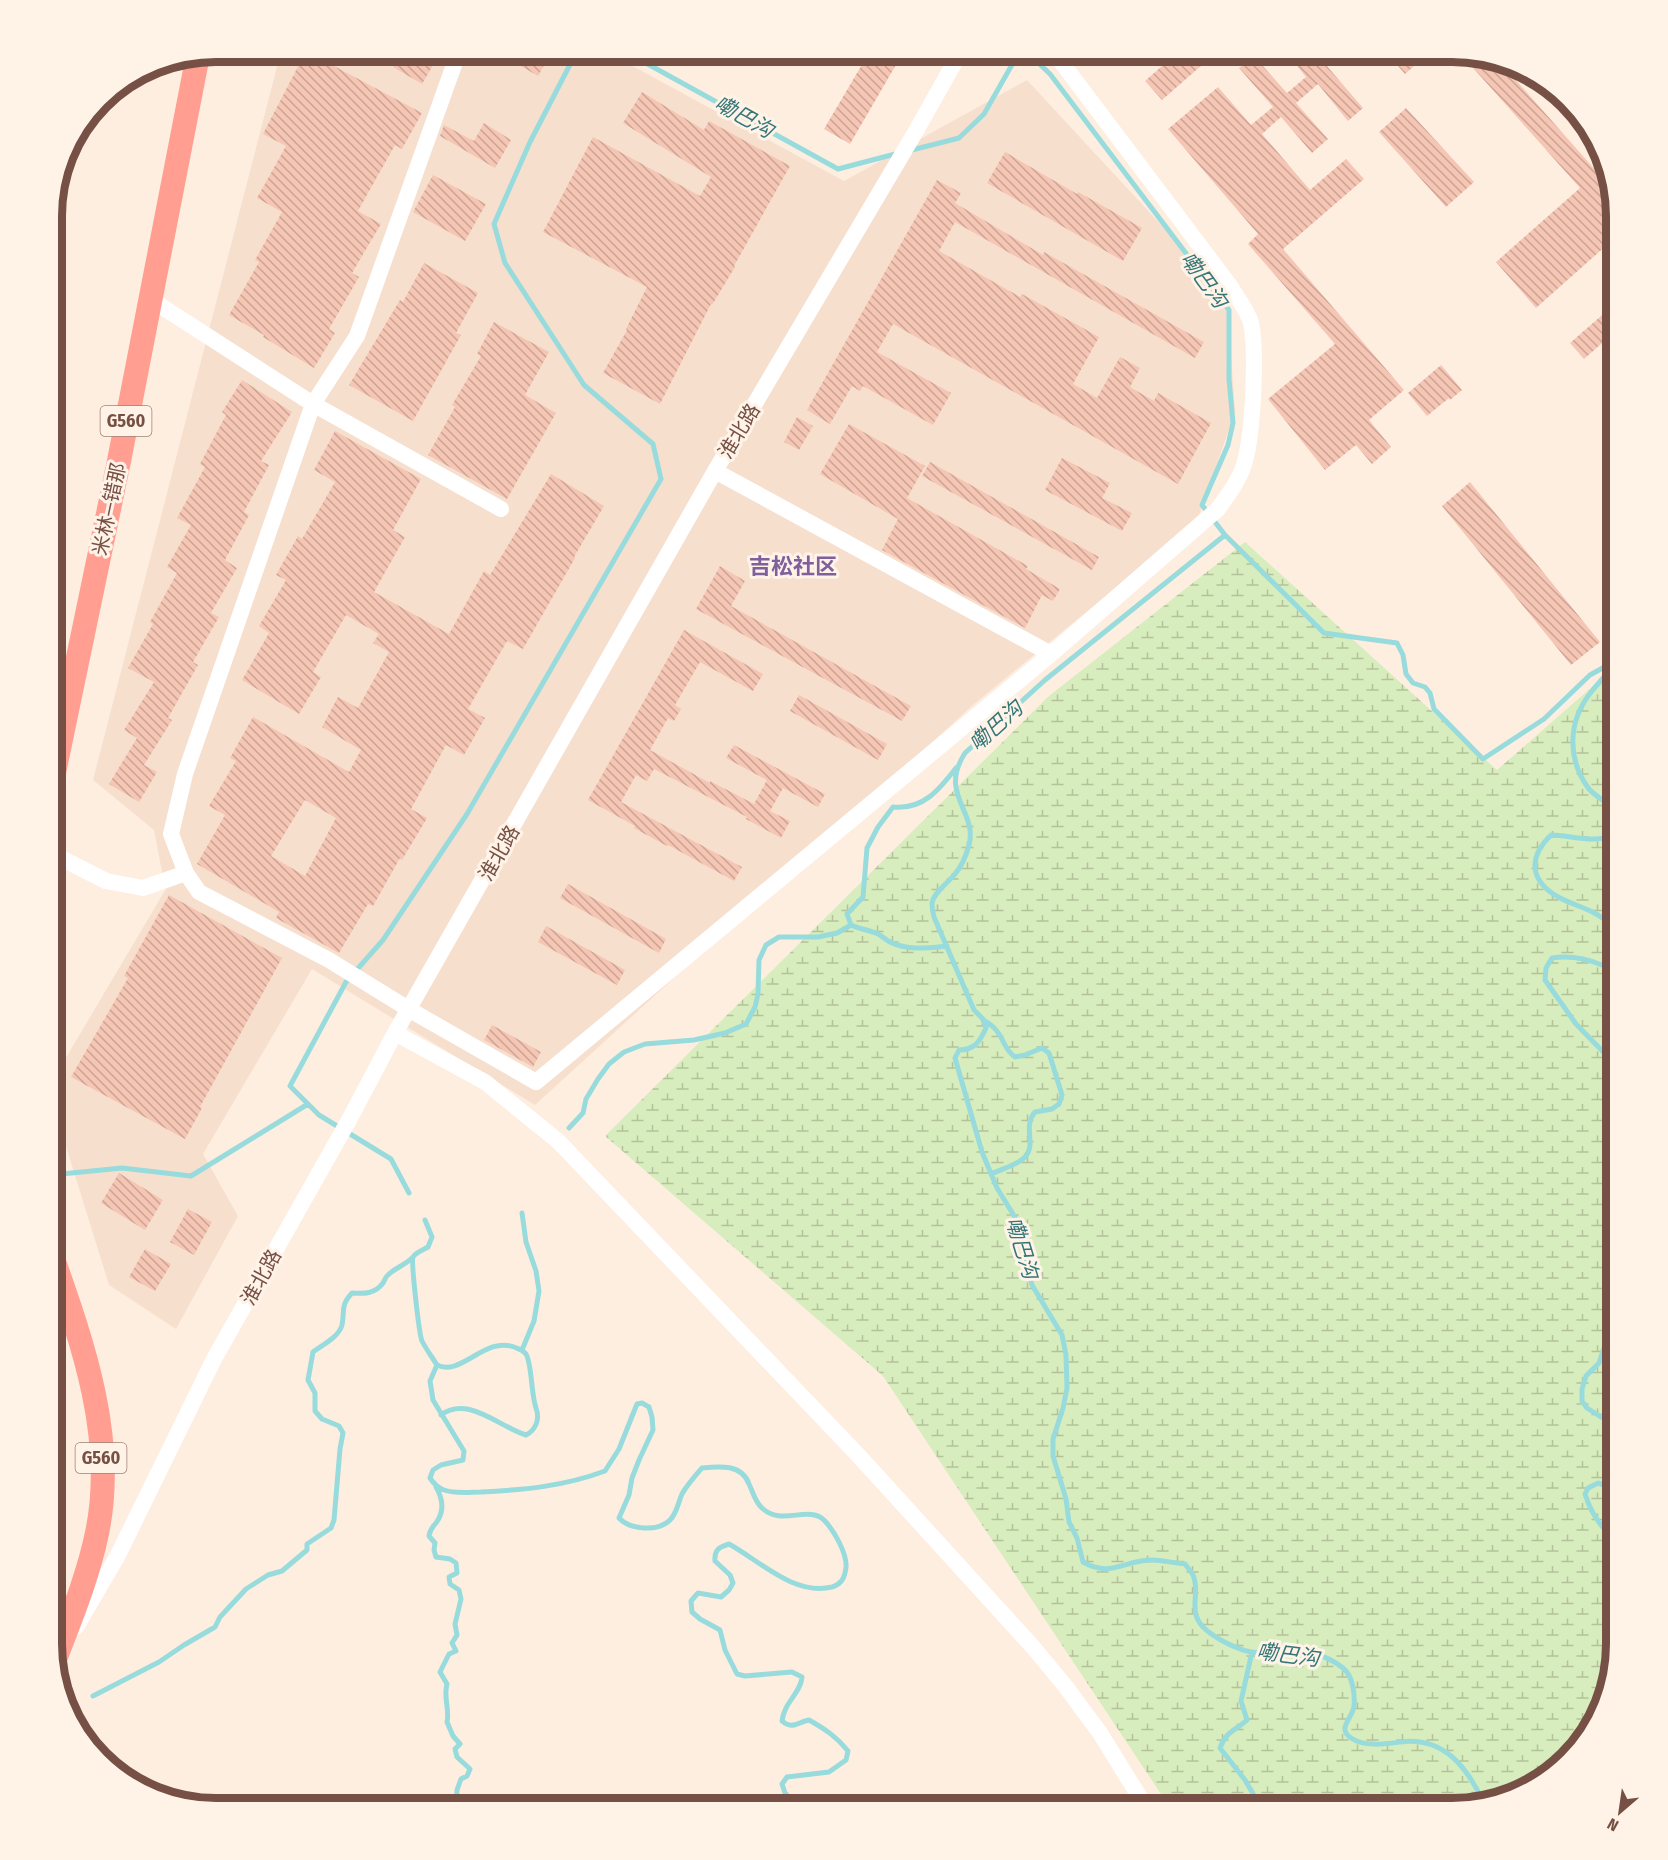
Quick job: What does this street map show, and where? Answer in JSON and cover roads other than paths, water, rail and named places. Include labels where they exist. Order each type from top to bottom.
[{"type":"highway","name":"米林—错那","points":[[62,733],[196,63]]},
{"type":"highway","name":"G560","points":[[62,1284],[75,1321],[94,1392],[100,1436],[102,1486],[98,1531],[84,1584],[62,1642]]},
{"type":"street","points":[[455,62],[357,336],[313,404],[185,774],[171,834],[186,873],[199,892],[330,960],[410,1010],[536,1082],[1051,654],[1218,509],[1230,493],[1245,462],[1252,396],[1253,356],[1250,322],[1231,287],[1061,62]]},
{"type":"street","name":"淮北路","points":[[62,1649],[117,1557],[214,1359],[336,1144],[395,1033],[715,471],[955,62]]},
{"type":"street","points":[[150,299],[313,404],[501,509]]},
{"type":"street","points":[[715,471],[1051,654]]},
{"type":"street","points":[[62,859],[106,881],[143,888],[186,873]]},
{"type":"street","points":[[395,1033],[485,1082],[558,1141],[858,1455],[1033,1647],[1100,1733],[1140,1798]]},
{"type":"waterway","points":[[409,1193],[391,1159],[319,1115],[290,1086],[346,982],[383,940],[467,814],[661,479],[653,444],[584,385],[505,263],[494,224],[530,142],[571,62]]},
{"type":"waterway","name":"嘞巴沟","points":[[644,62],[838,169],[899,153]]},
{"type":"waterway","name":"嘞巴沟","points":[[908,151],[959,138],[984,114],[1015,62]]},
{"type":"waterway","name":"嘞巴沟","points":[[1037,62],[1050,74],[1229,310],[1229,379],[1233,423],[1228,445],[1202,505],[1225,535],[1324,633],[1397,643],[1403,655],[1406,674],[1413,683],[1425,687],[1430,693],[1434,709],[1483,759],[1544,719],[1590,675],[1606,666]]},
{"type":"waterway","name":"嘞巴沟","points":[[1225,535],[1045,680],[965,753],[958,768],[956,780],[957,792],[968,822],[969,845],[960,868],[935,895],[932,906],[934,917],[974,1010],[983,1019],[986,1028],[976,1044],[965,1050],[959,1050],[955,1058],[982,1152],[997,1188],[1016,1219],[1032,1285],[1062,1335],[1066,1355],[1067,1388],[1053,1439],[1053,1456],[1066,1499],[1069,1522],[1077,1538],[1083,1562],[1102,1568],[1152,1560],[1185,1564],[1195,1582],[1195,1608],[1198,1621],[1213,1635],[1251,1652],[1310,1654],[1332,1660],[1346,1671],[1353,1686],[1354,1706],[1345,1727],[1351,1738],[1368,1744],[1416,1741],[1442,1749],[1462,1767],[1480,1795]]},
{"type":"waterway","points":[[1606,674],[1584,702],[1574,727],[1573,739],[1576,765],[1582,777],[1589,789],[1606,802]]},
{"type":"waterway","points":[[947,946],[918,948],[897,945],[880,935],[851,925],[847,914],[863,897],[867,848],[878,827],[893,807],[904,807],[922,802],[937,791],[956,768]]},
{"type":"waterway","points":[[1606,837],[1587,839],[1551,835],[1538,852],[1535,861],[1538,877],[1550,892],[1606,921]]},
{"type":"waterway","points":[[569,1128],[583,1113],[586,1099],[598,1079],[609,1064],[624,1052],[645,1044],[694,1040],[725,1033],[746,1024],[755,1007],[758,994],[759,960],[766,945],[779,937],[818,937],[837,933],[851,925]]},
{"type":"waterway","points":[[1606,964],[1602,965],[1577,958],[1552,958],[1546,968],[1545,980],[1576,1024],[1606,1055]]},
{"type":"waterway","points":[[983,1020],[996,1029],[1007,1049],[1015,1057],[1042,1048],[1049,1053],[1062,1095],[1059,1104],[1052,1109],[1035,1112],[1031,1118],[1030,1147],[1025,1157],[1014,1165],[991,1174]]},
{"type":"waterway","points":[[62,1174],[122,1168],[191,1176],[308,1104]]},
{"type":"waterway","points":[[522,1213],[526,1242],[536,1271],[539,1291],[534,1321],[522,1350]]},
{"type":"waterway","points":[[425,1220],[432,1237],[428,1247],[413,1257],[421,1336],[437,1365],[430,1381],[433,1400],[464,1451],[463,1460],[441,1465],[433,1470],[430,1478],[438,1487],[458,1492],[513,1490],[560,1484],[605,1471],[619,1449],[637,1404],[642,1403],[649,1407],[653,1430],[632,1478],[629,1495],[619,1518],[624,1522],[644,1528],[665,1524],[676,1511],[684,1491],[702,1468],[723,1467],[736,1470],[746,1477],[758,1503],[770,1513],[778,1516],[803,1514],[819,1516],[832,1530],[846,1561],[844,1577],[835,1586],[818,1588],[791,1582],[729,1544],[722,1546],[715,1554],[715,1561],[730,1575],[733,1583],[729,1590],[721,1597],[698,1593],[691,1601],[692,1612],[720,1630],[725,1650],[737,1674],[745,1676],[792,1672],[802,1677],[799,1688],[783,1714],[782,1721],[792,1725],[809,1720],[830,1734],[848,1751],[846,1760],[829,1772],[787,1777],[782,1784],[789,1798]]},
{"type":"waterway","points":[[93,1696],[159,1662],[215,1627],[220,1617],[246,1589],[268,1575],[282,1571],[307,1550],[307,1544],[331,1528],[334,1520],[343,1433],[339,1426],[322,1419],[315,1411],[315,1393],[308,1380],[313,1352],[334,1337],[340,1329],[344,1305],[352,1293],[373,1291],[394,1270],[412,1258]]},
{"type":"waterway","points":[[1606,1342],[1599,1363],[1586,1376],[1582,1389],[1582,1401],[1587,1408],[1606,1419]]},
{"type":"waterway","points":[[437,1365],[455,1366],[483,1351],[503,1345],[521,1350],[528,1359],[538,1416],[535,1427],[526,1435],[473,1410],[451,1410],[441,1415]]},
{"type":"waterway","points":[[1606,1486],[1598,1483],[1588,1488],[1585,1494],[1590,1508],[1606,1531]]},
{"type":"waterway","points":[[436,1487],[442,1510],[429,1536],[435,1543],[436,1557],[450,1559],[456,1563],[457,1573],[449,1577],[450,1584],[459,1590],[461,1599],[455,1624],[457,1635],[452,1643],[456,1651],[449,1654],[440,1672],[447,1684],[447,1722],[453,1736],[460,1744],[455,1749],[457,1757],[470,1769],[467,1776],[461,1779],[457,1798]]},
{"type":"waterway","points":[[1252,1652],[1241,1701],[1247,1720],[1228,1735],[1220,1748],[1245,1780],[1256,1798]]},
{"type":"district","name":"吉松社区","points":[[793,566]]}]
